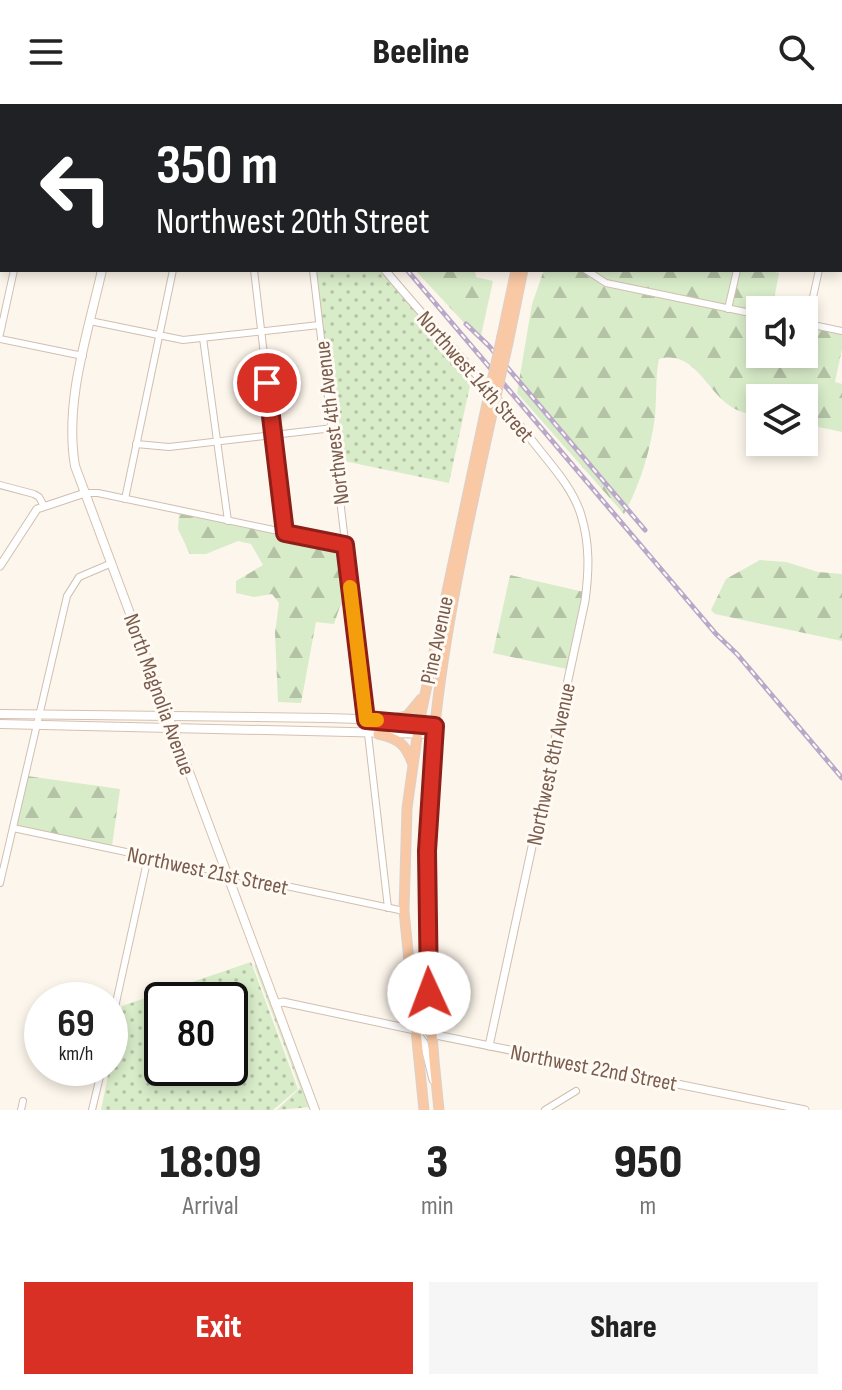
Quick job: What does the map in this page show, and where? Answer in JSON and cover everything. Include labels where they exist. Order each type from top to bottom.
[{"type":"highway","name":"Pine Avenue","points":[[505,339],[516,272]]},
{"type":"highway","name":"Pine Avenue","points":[[424,1110],[404,911],[407,808],[412,762],[425,693],[443,629],[505,339],[522,272]]},
{"type":"highway","name":"Pine Avenue","points":[[439,1110],[431,1034],[427,897],[429,810],[443,629]]},
{"type":"highway","points":[[388,720],[407,716],[425,693]]},
{"type":"highway","points":[[373,734],[395,737],[412,762]]},
{"type":"highway","points":[[407,808],[429,810]]},
{"type":"main road","name":"North Magnolia Avenue","points":[[102,272],[71,423],[75,466],[315,1110]]},
{"type":"main road","points":[[0,714],[168,714],[388,720],[435,730]]},
{"type":"main road","points":[[306,732],[328,718]]},
{"type":"main road","points":[[0,724],[373,734],[418,728]]},
{"type":"street","points":[[14,272],[0,337],[83,356]]},
{"type":"street","points":[[125,499],[173,272]]},
{"type":"street","points":[[254,272],[285,533]]},
{"type":"street","name":"Northwest 4th Avenue","points":[[313,272],[366,720]]},
{"type":"street","name":"Northwest 14th Street","points":[[387,272],[504,406],[566,484]]},
{"type":"street","points":[[589,272],[606,283],[746,312]]},
{"type":"street","points":[[728,309],[737,272]]},
{"type":"street","points":[[812,296],[818,272]]},
{"type":"street","points":[[90,321],[183,340],[319,325]]},
{"type":"street","points":[[818,326],[842,331]]},
{"type":"street","points":[[203,338],[228,521]]},
{"type":"street","points":[[136,444],[169,447],[333,428]]},
{"type":"street","name":"Northwest 8th Avenue","points":[[489,1046],[588,578],[587,539],[581,513],[566,484]]},
{"type":"street","points":[[0,485],[34,494],[44,506]]},
{"type":"street","points":[[0,566],[32,514],[44,506],[85,493],[345,545]]},
{"type":"street","points":[[0,883],[3,856],[13,828],[67,596],[79,577],[112,563]]},
{"type":"street","points":[[373,734],[388,908]]},
{"type":"street","name":"Northwest 21st Street","points":[[13,828],[404,911]]},
{"type":"street","points":[[121,982],[148,857]]},
{"type":"street","points":[[410,982],[416,986],[423,1026],[431,1034]]},
{"type":"street","points":[[275,1004],[283,1002],[415,1030],[424,1043],[437,1093]]},
{"type":"street","name":"Northwest 22nd Street","points":[[431,1034],[805,1110]]},
{"type":"street","points":[[92,1110],[98,1086]]},
{"type":"street","points":[[545,1110],[576,1091]]},
{"type":"street","points":[[21,1110],[23,1101]]},
{"type":"green space","points":[[316,272],[383,272],[472,376],[449,483],[339,460]]},
{"type":"green space","points":[[417,272],[475,272],[476,277],[493,281],[480,340]]},
{"type":"green space","points":[[543,272],[585,272],[606,287],[746,315],[746,368],[818,368],[818,330],[842,334],[835,382],[842,384],[842,432],[818,427],[818,384],[746,384],[746,413],[725,402],[683,361],[659,359],[651,441],[640,479],[624,514],[517,393],[532,304]]},
{"type":"green space","points":[[593,272],[734,272],[726,305],[607,280]]},
{"type":"green space","points":[[739,272],[779,273],[775,296],[746,296],[746,309],[731,306]]},
{"type":"green space","points":[[179,513],[342,547],[349,601],[340,606],[334,624],[316,622],[301,703],[278,702],[275,633],[279,603],[272,594],[254,597],[236,593],[236,581],[263,565],[251,544],[238,541],[206,554],[190,554],[178,529]]},
{"type":"green space","points":[[760,560],[786,562],[818,572],[842,574],[842,641],[715,614],[711,610],[726,579]]},
{"type":"green space","points":[[510,575],[584,592],[567,669],[493,653]]},
{"type":"green space","points":[[27,776],[120,789],[112,846],[16,826]]},
{"type":"green space","points":[[251,962],[298,1089],[273,1110],[101,1110],[106,1086],[128,1086],[128,1004],[144,998],[144,1086],[248,1086],[248,982],[192,982]]},
{"type":"green space","points":[[254,965],[257,965],[311,1107],[277,1110],[300,1088]]},
{"type":"railway","points":[[409,272],[842,778]]},
{"type":"railway","points":[[466,324],[489,346],[645,530]]},
{"type":"slow traffic","points":[[350,587],[366,720],[377,720]]},
{"type":"route","points":[[267,383],[285,533],[345,545],[366,720],[435,726],[427,851],[429,993]]}]
